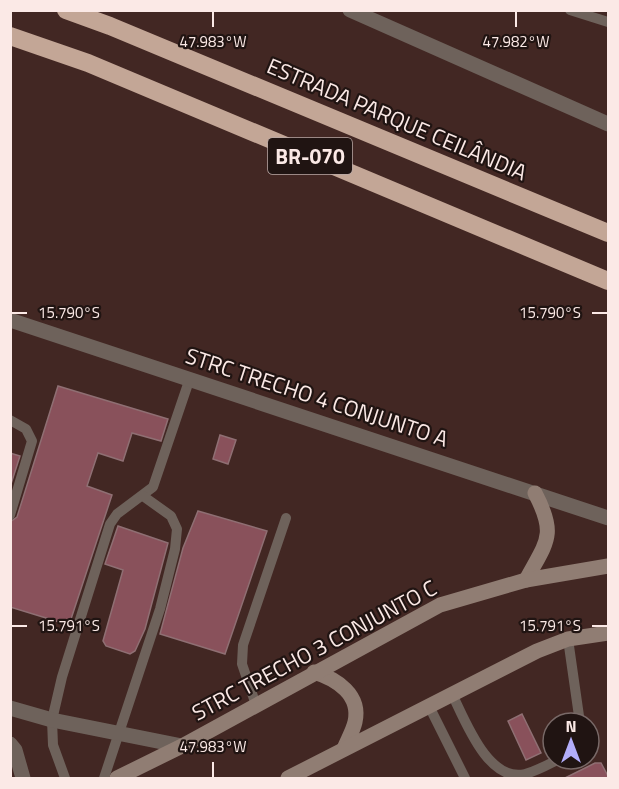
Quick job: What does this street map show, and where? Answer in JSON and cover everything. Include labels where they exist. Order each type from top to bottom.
[{"type":"highway","name":"ESTRADA PARQUE CEILÂNDIA","points":[[66,10],[110,26],[609,233]]},
{"type":"highway","name":"BR-070","points":[[10,36],[88,63],[609,281]]},
{"type":"main road","points":[[526,580],[549,531],[547,517],[535,493]]},
{"type":"main road","name":"STRC TRECHO 3 CONJUNTO C","points":[[117,778],[182,746],[440,605],[526,580],[609,567]]},
{"type":"main road","points":[[288,778],[537,651],[568,639],[609,633]]},
{"type":"main road","points":[[315,672],[331,677],[344,686],[354,704],[356,721],[344,749]]},
{"type":"street","points":[[350,10],[609,124]]},
{"type":"street","name":"STRC TRECHO 4 CONJUNTO A","points":[[10,320],[609,518]]},
{"type":"street","points":[[10,708],[52,720],[182,746]]},
{"type":"street","points":[[10,744],[15,750],[23,778]]},
{"type":"lane","points":[[570,10],[609,22]]},
{"type":"lane","points":[[65,778],[53,745],[52,720],[62,677],[110,524],[117,514],[153,487],[190,378]]},
{"type":"lane","points":[[10,420],[26,429],[32,441],[10,515]]},
{"type":"lane","points":[[104,778],[160,609],[175,549],[177,529],[171,516],[143,496]]},
{"type":"lane","points":[[256,705],[242,664],[243,645],[286,518]]},
{"type":"lane","points":[[568,639],[578,711]]},
{"type":"lane","points":[[452,694],[473,736],[493,766],[507,774],[524,775],[541,767]]},
{"type":"lane","points":[[429,706],[465,778]]},
{"type":"building","points":[[58,386],[168,419],[161,441],[132,433],[123,461],[98,453],[87,486],[112,495],[69,625],[10,607],[10,522],[17,517]]},
{"type":"building","points":[[220,435],[236,440],[228,464],[213,459]]},
{"type":"building","points":[[10,453],[20,456],[10,487]]},
{"type":"building","points":[[198,511],[267,531],[225,654],[160,634],[183,548]]},
{"type":"building","points":[[118,526],[168,543],[145,629],[135,651],[130,654],[106,646],[103,641],[123,570],[105,564]]},
{"type":"building","points":[[522,714],[541,753],[526,760],[508,721]]},
{"type":"building","points":[[601,763],[609,778],[565,778],[579,771],[601,771]]}]
